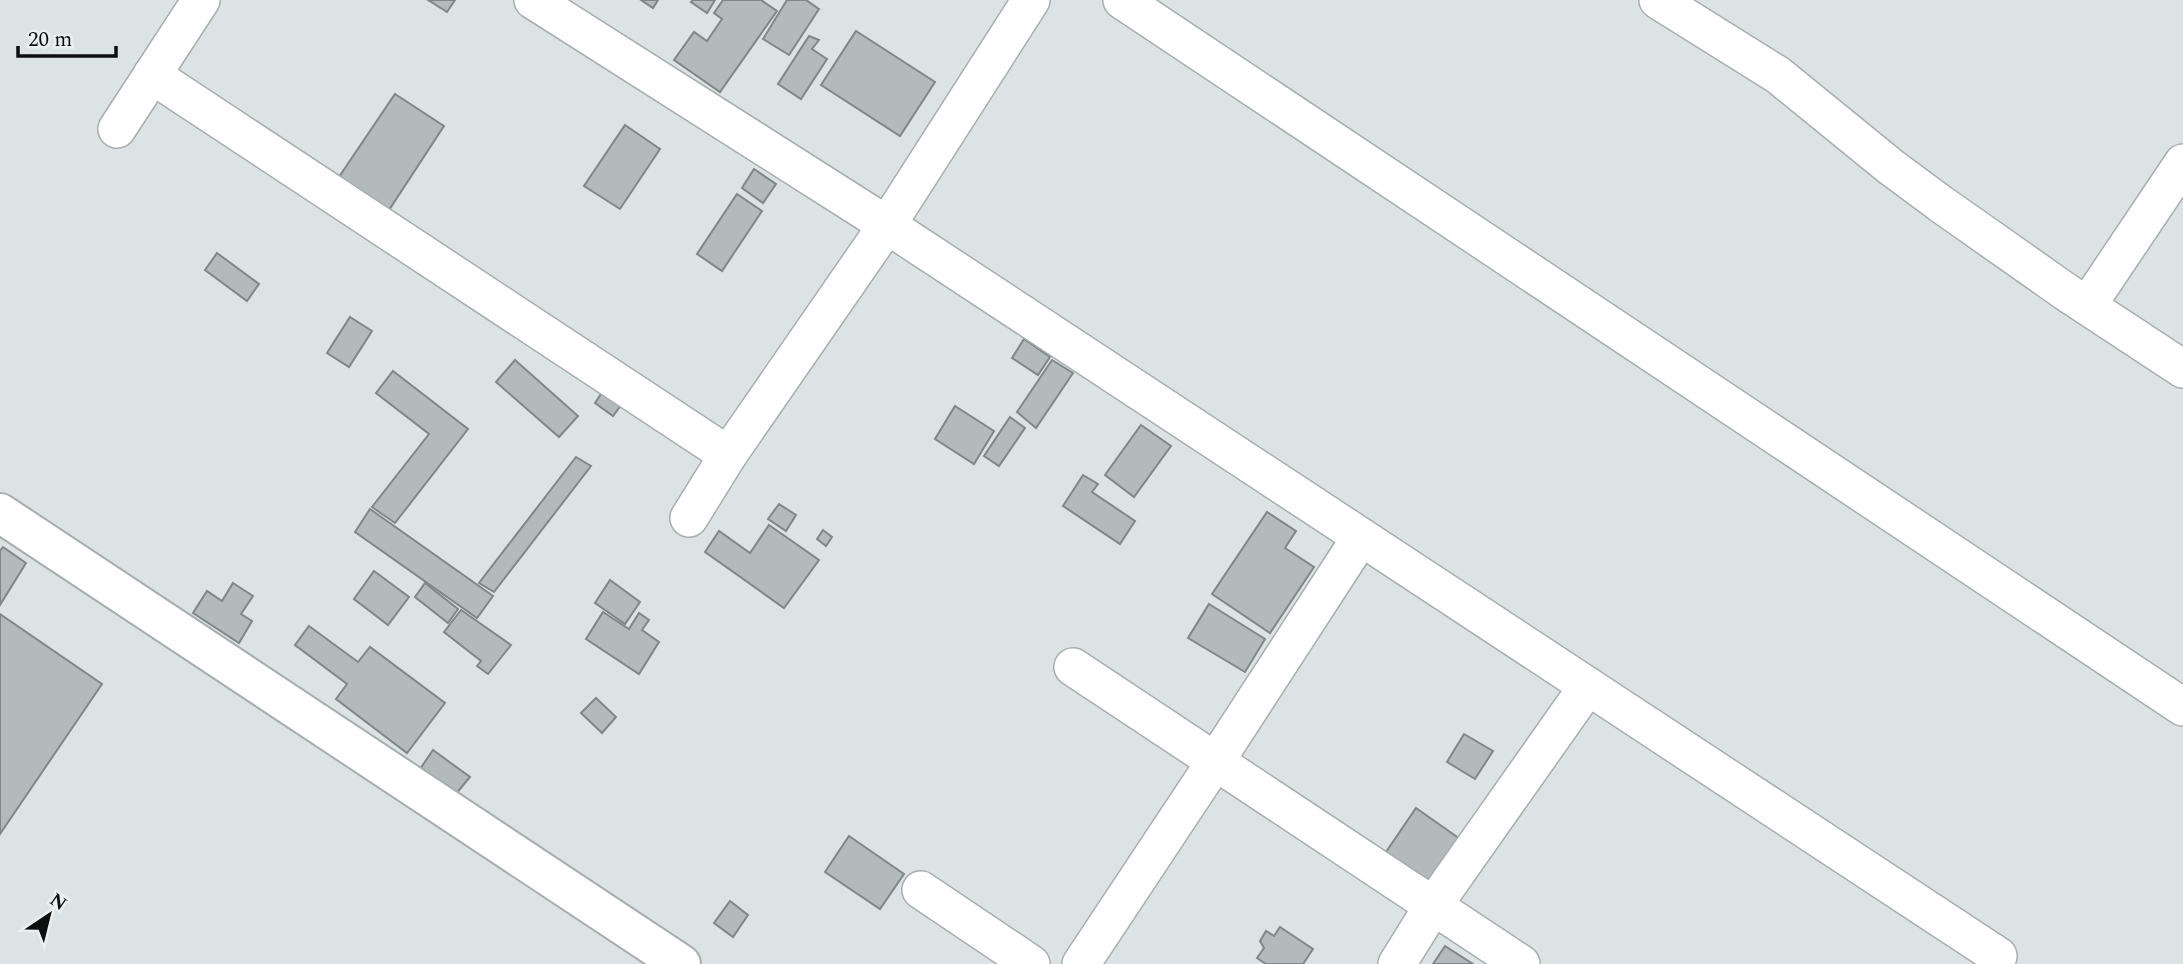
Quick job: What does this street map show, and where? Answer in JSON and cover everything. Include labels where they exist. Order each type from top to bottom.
[{"type":"street","points":[[117,129],[201,0]]},
{"type":"street","points":[[533,0],[887,225],[1998,956]]},
{"type":"street","points":[[689,518],[728,455],[887,225],[1031,0]]},
{"type":"street","points":[[1122,0],[2183,707]]},
{"type":"street","points":[[1658,0],[1778,75],[1941,204],[2183,369]]},
{"type":"street","points":[[152,75],[728,455]]},
{"type":"street","points":[[2087,306],[2183,163]]},
{"type":"street","points":[[0,513],[681,964]]},
{"type":"street","points":[[1081,964],[1361,537]]},
{"type":"street","points":[[1073,667],[1521,964]]},
{"type":"street","points":[[1396,964],[1433,906],[1588,686]]},
{"type":"street","points":[[921,890],[1031,964]]},
{"type":"building","points":[[428,0],[455,0],[447,12]]},
{"type":"building","points":[[641,0],[658,0],[653,8]]},
{"type":"building","points":[[715,0],[707,13],[691,2]]},
{"type":"building","points":[[723,0],[761,0],[777,11],[720,92],[674,60],[694,32],[707,41],[722,19],[714,13]]},
{"type":"building","points":[[787,0],[806,0],[819,9],[789,55],[763,39]]},
{"type":"building","points":[[856,31],[935,82],[900,136],[821,85]]},
{"type":"building","points":[[809,36],[819,40],[812,49],[827,59],[801,99],[778,84]]},
{"type":"building","points":[[395,94],[444,126],[389,210],[339,177]]},
{"type":"building","points":[[625,125],[660,149],[620,209],[584,186]]},
{"type":"building","points":[[754,169],[776,184],[763,203],[742,188]]},
{"type":"building","points":[[737,194],[762,211],[722,271],[697,254]]},
{"type":"building","points":[[217,253],[259,284],[247,301],[205,270]]},
{"type":"building","points":[[350,317],[372,331],[349,367],[327,353]]},
{"type":"building","points":[[1024,339],[1050,357],[1038,375],[1012,358]]},
{"type":"building","points":[[515,360],[578,416],[559,437],[496,382]]},
{"type":"building","points":[[1052,360],[1073,373],[1036,428],[1017,412]]},
{"type":"building","points":[[393,371],[468,429],[395,523],[372,507],[429,434],[376,393]]},
{"type":"building","points":[[605,388],[624,401],[613,416],[595,403]]},
{"type":"building","points":[[955,406],[994,431],[974,464],[935,439]]},
{"type":"building","points":[[1010,417],[1025,428],[999,466],[984,456]]},
{"type":"building","points":[[1141,425],[1171,446],[1134,497],[1105,475]]},
{"type":"building","points":[[576,457],[591,466],[494,592],[479,583]]},
{"type":"building","points":[[1083,475],[1098,484],[1092,492],[1135,521],[1120,544],[1063,506]]},
{"type":"building","points":[[779,504],[796,515],[786,531],[768,519]]},
{"type":"building","points":[[370,509],[493,596],[477,618],[355,532]]},
{"type":"building","points":[[1267,512],[1296,531],[1285,548],[1314,567],[1270,633],[1212,594]]},
{"type":"building","points":[[769,525],[819,560],[784,608],[705,552],[719,531],[750,553]]},
{"type":"building","points":[[823,530],[832,537],[826,546],[817,539]]},
{"type":"building","points":[[3,547],[26,563],[0,605],[0,551]]},
{"type":"building","points":[[374,571],[409,597],[388,625],[354,599]]},
{"type":"building","points":[[610,580],[640,602],[625,624],[595,603]]},
{"type":"building","points":[[233,583],[253,596],[241,614],[252,621],[239,643],[193,613],[207,591],[222,601]]},
{"type":"building","points":[[425,583],[458,609],[448,623],[415,597]]},
{"type":"building","points":[[1209,604],[1265,639],[1245,672],[1188,638]]},
{"type":"building","points":[[461,610],[511,645],[488,674],[477,666],[481,661],[444,632]]},
{"type":"building","points":[[603,612],[629,629],[639,613],[649,620],[642,630],[659,642],[639,674],[586,639]]},
{"type":"building","points":[[0,614],[102,684],[0,834]]},
{"type":"building","points":[[309,626],[358,662],[370,647],[445,703],[407,753],[336,699],[347,684],[295,645]]},
{"type":"building","points":[[596,698],[616,717],[602,733],[581,713]]},
{"type":"building","points":[[1464,734],[1493,751],[1475,779],[1447,762]]},
{"type":"building","points":[[433,750],[470,777],[456,794],[420,769]]},
{"type":"building","points":[[1416,808],[1460,839],[1430,883],[1386,852]]},
{"type":"building","points":[[849,836],[904,874],[880,909],[825,872]]},
{"type":"building","points":[[730,901],[748,915],[733,937],[714,923]]},
{"type":"building","points":[[1280,927],[1313,949],[1303,964],[1266,964],[1257,958],[1264,948],[1260,941],[1266,931],[1274,936]]},
{"type":"building","points":[[1445,946],[1473,964],[1433,964]]}]
